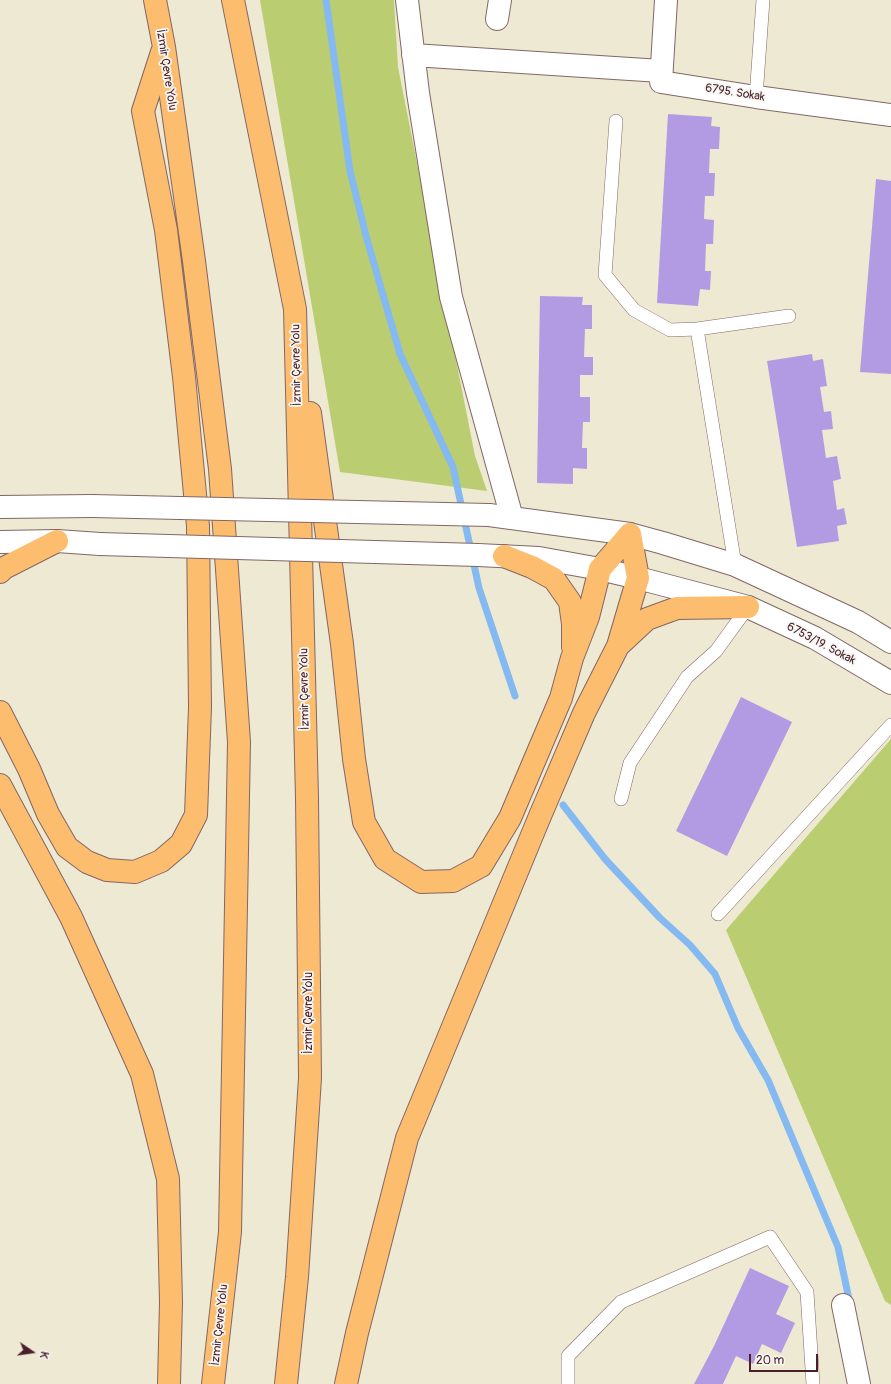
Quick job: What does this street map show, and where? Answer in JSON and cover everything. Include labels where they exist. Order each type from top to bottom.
[{"type":"highway","name":"İzmir Çevre Yolu","points":[[154,0],[164,47],[194,261],[220,470],[239,742],[230,1232],[213,1384]]},
{"type":"highway","name":"İzmir Çevre Yolu","points":[[233,0],[295,309],[307,798],[310,1078],[297,1277],[286,1384]]},
{"type":"highway","points":[[0,712],[29,769],[48,814],[66,847],[87,862],[107,870],[135,872],[160,861],[180,844],[196,815],[200,707],[198,526],[184,377],[166,230],[144,111],[164,47]]},
{"type":"highway","points":[[295,309],[342,644],[354,759],[364,822],[385,858],[421,882],[453,881],[481,866],[510,818],[561,698],[572,658],[588,617],[600,569],[630,534]]},
{"type":"highway","points":[[346,1384],[357,1333],[407,1138],[581,720],[618,646],[638,578],[630,534]]},
{"type":"highway","points":[[0,572],[4,568],[57,541]]},
{"type":"highway","points":[[504,556],[532,567],[554,579],[570,602],[573,624],[572,658]]},
{"type":"highway","points":[[618,646],[647,619],[677,608],[748,607]]},
{"type":"highway","points":[[0,785],[71,917],[142,1074],[168,1179],[171,1302],[169,1384]]},
{"type":"street","points":[[407,0],[418,93],[452,297],[512,518]]},
{"type":"street","points":[[413,55],[661,71],[666,0]]},
{"type":"street","name":"6795. Sokak","points":[[661,71],[661,82],[756,97],[891,115]]},
{"type":"street","points":[[0,507],[92,506],[489,515],[630,534],[735,565],[858,622],[891,642]]},
{"type":"street","name":"6753/19. Sokak","points":[[0,542],[57,541],[100,544],[539,558],[600,569],[748,607],[815,638],[891,683]]},
{"type":"street","points":[[843,1304],[859,1384]]},
{"type":"lane","points":[[756,97],[763,0]]},
{"type":"lane","points":[[616,120],[606,275],[634,310],[670,330],[697,329],[789,316]]},
{"type":"lane","points":[[697,329],[735,565]]},
{"type":"lane","points":[[620,800],[630,763],[686,677],[716,651],[748,607]]},
{"type":"lane","points":[[718,914],[891,725]]},
{"type":"lane","points":[[568,1384],[568,1356],[621,1302],[770,1237],[807,1292],[813,1384]]},
{"type":"green space","points":[[260,0],[394,0],[398,67],[475,456],[487,491],[340,472]]},
{"type":"green space","points":[[891,739],[891,1305],[885,1301],[726,930]]},
{"type":"building","points":[[668,114],[712,117],[711,126],[720,127],[719,149],[710,149],[709,173],[715,173],[714,196],[705,196],[704,219],[714,220],[713,244],[706,244],[705,271],[711,271],[710,290],[700,289],[698,306],[657,303]]},
{"type":"building","points":[[876,179],[891,181],[891,374],[860,372]]},
{"type":"building","points":[[540,296],[583,297],[582,305],[592,305],[592,329],[585,329],[584,357],[593,357],[593,375],[580,375],[580,397],[590,397],[590,422],[583,422],[582,448],[587,448],[587,469],[573,468],[573,484],[537,483]]},
{"type":"building","points":[[812,354],[813,361],[823,359],[827,386],[820,387],[824,412],[831,411],[833,429],[822,430],[826,458],[837,456],[841,479],[833,481],[837,510],[844,508],[847,524],[837,526],[839,541],[797,547],[767,361]]},
{"type":"building","points":[[741,697],[792,722],[727,856],[676,831]]},
{"type":"building","points":[[750,1268],[789,1286],[776,1314],[795,1323],[781,1353],[762,1344],[753,1364],[736,1356],[723,1384],[694,1384],[714,1346]]},
{"type":"waterway","points":[[326,0],[350,171],[366,236],[400,354],[453,467],[479,588],[515,696]]},
{"type":"waterway","points":[[563,805],[605,859],[660,918],[690,945],[715,974],[738,1028],[768,1080],[838,1247],[850,1304]]}]
